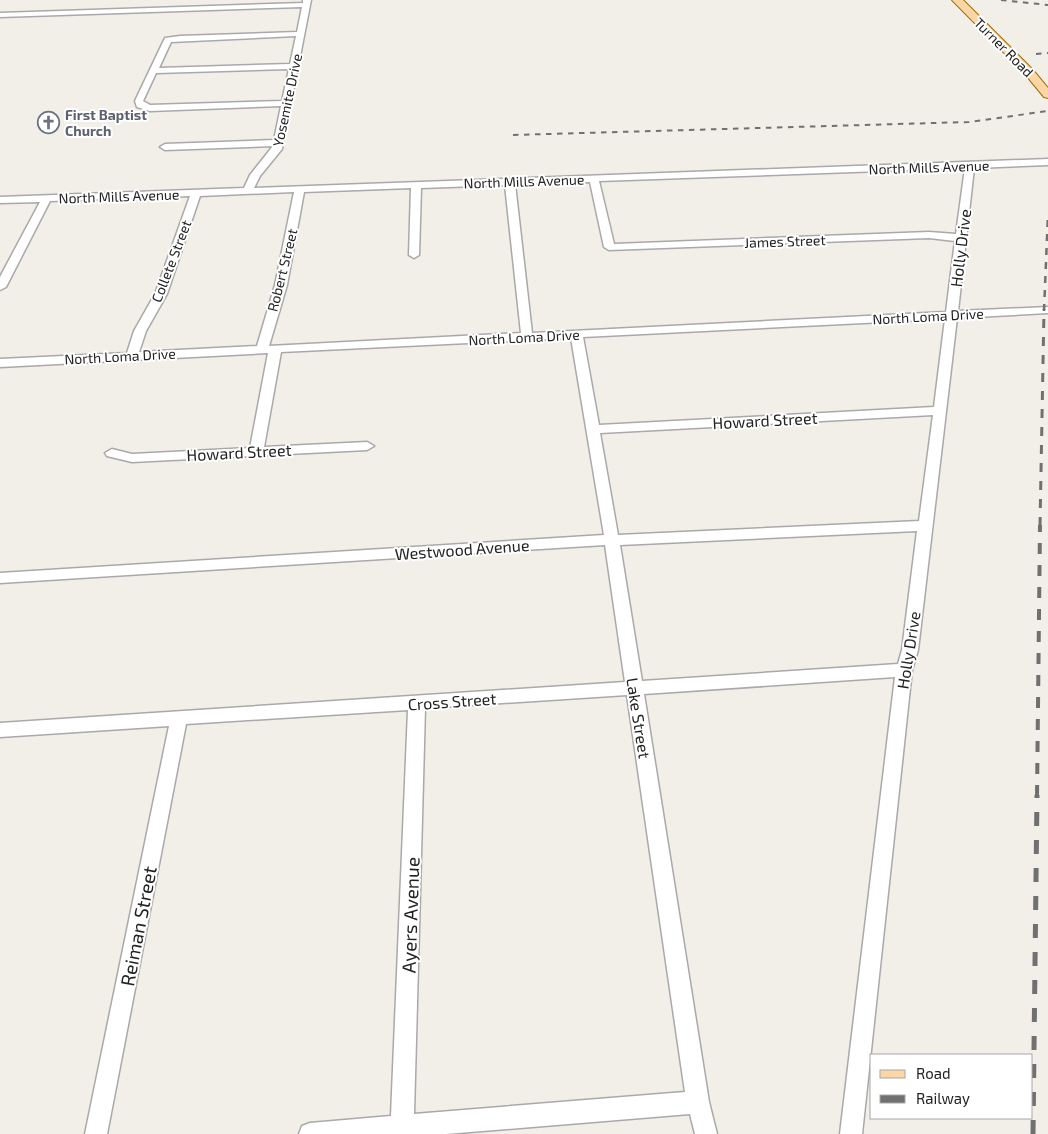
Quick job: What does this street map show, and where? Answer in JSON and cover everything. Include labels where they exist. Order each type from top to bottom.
[{"type":"main road","name":"Turner Road","points":[[957,0],[1035,77],[1048,95]]},
{"type":"street","points":[[0,15],[53,10],[306,2]]},
{"type":"street","name":"Yosemite Drive","points":[[248,191],[255,175],[272,157],[278,143],[306,2]]},
{"type":"street","points":[[286,102],[150,108],[143,107],[140,104],[165,43],[176,38],[300,34]]},
{"type":"street","points":[[152,71],[294,66]]},
{"type":"street","points":[[165,147],[278,143]]},
{"type":"street","name":"North Mills Avenue","points":[[0,200],[1048,162]]},
{"type":"street","name":"Holly Drive","points":[[851,1134],[904,670],[910,650],[970,166]]},
{"type":"street","name":"James Street","points":[[594,179],[609,248],[929,235],[961,238]]},
{"type":"street","points":[[510,182],[526,337]]},
{"type":"street","points":[[414,255],[416,185]]},
{"type":"street","name":"Robert Street","points":[[256,452],[268,350],[300,189]]},
{"type":"street","name":"Collete Street","points":[[132,356],[140,331],[161,294],[196,193]]},
{"type":"street","points":[[0,287],[47,198]]},
{"type":"street","name":"North Loma Drive","points":[[0,363],[1048,310]]},
{"type":"street","name":"Lake Street","points":[[577,335],[612,540],[698,1102],[706,1134]]},
{"type":"street","name":"Howard Street","points":[[592,429],[939,411]]},
{"type":"street","name":"Howard Street","points":[[112,452],[132,458],[367,446]]},
{"type":"street","name":"Westwood Avenue","points":[[0,578],[612,540],[925,526]]},
{"type":"street","name":"Cross Street","points":[[0,730],[904,670]]},
{"type":"street","name":"Ayers Avenue","points":[[402,1127],[417,703]]},
{"type":"street","name":"Reiman Street","points":[[96,1134],[179,718]]},
{"type":"street","points":[[310,1134],[698,1102]]},
{"type":"railway","points":[[1001,0],[1048,5]]},
{"type":"railway","points":[[1036,54],[1048,53]]},
{"type":"railway","points":[[513,135],[969,122],[1048,111]]},
{"type":"railway","points":[[1044,311],[1048,214]]},
{"type":"railway","points":[[1040,526],[1044,309]]},
{"type":"railway","points":[[1037,796],[1040,525]]},
{"type":"railway","points":[[1033,1134],[1037,795]]},
{"type":"place","name":"First Baptist Church","points":[[49,122]]}]
